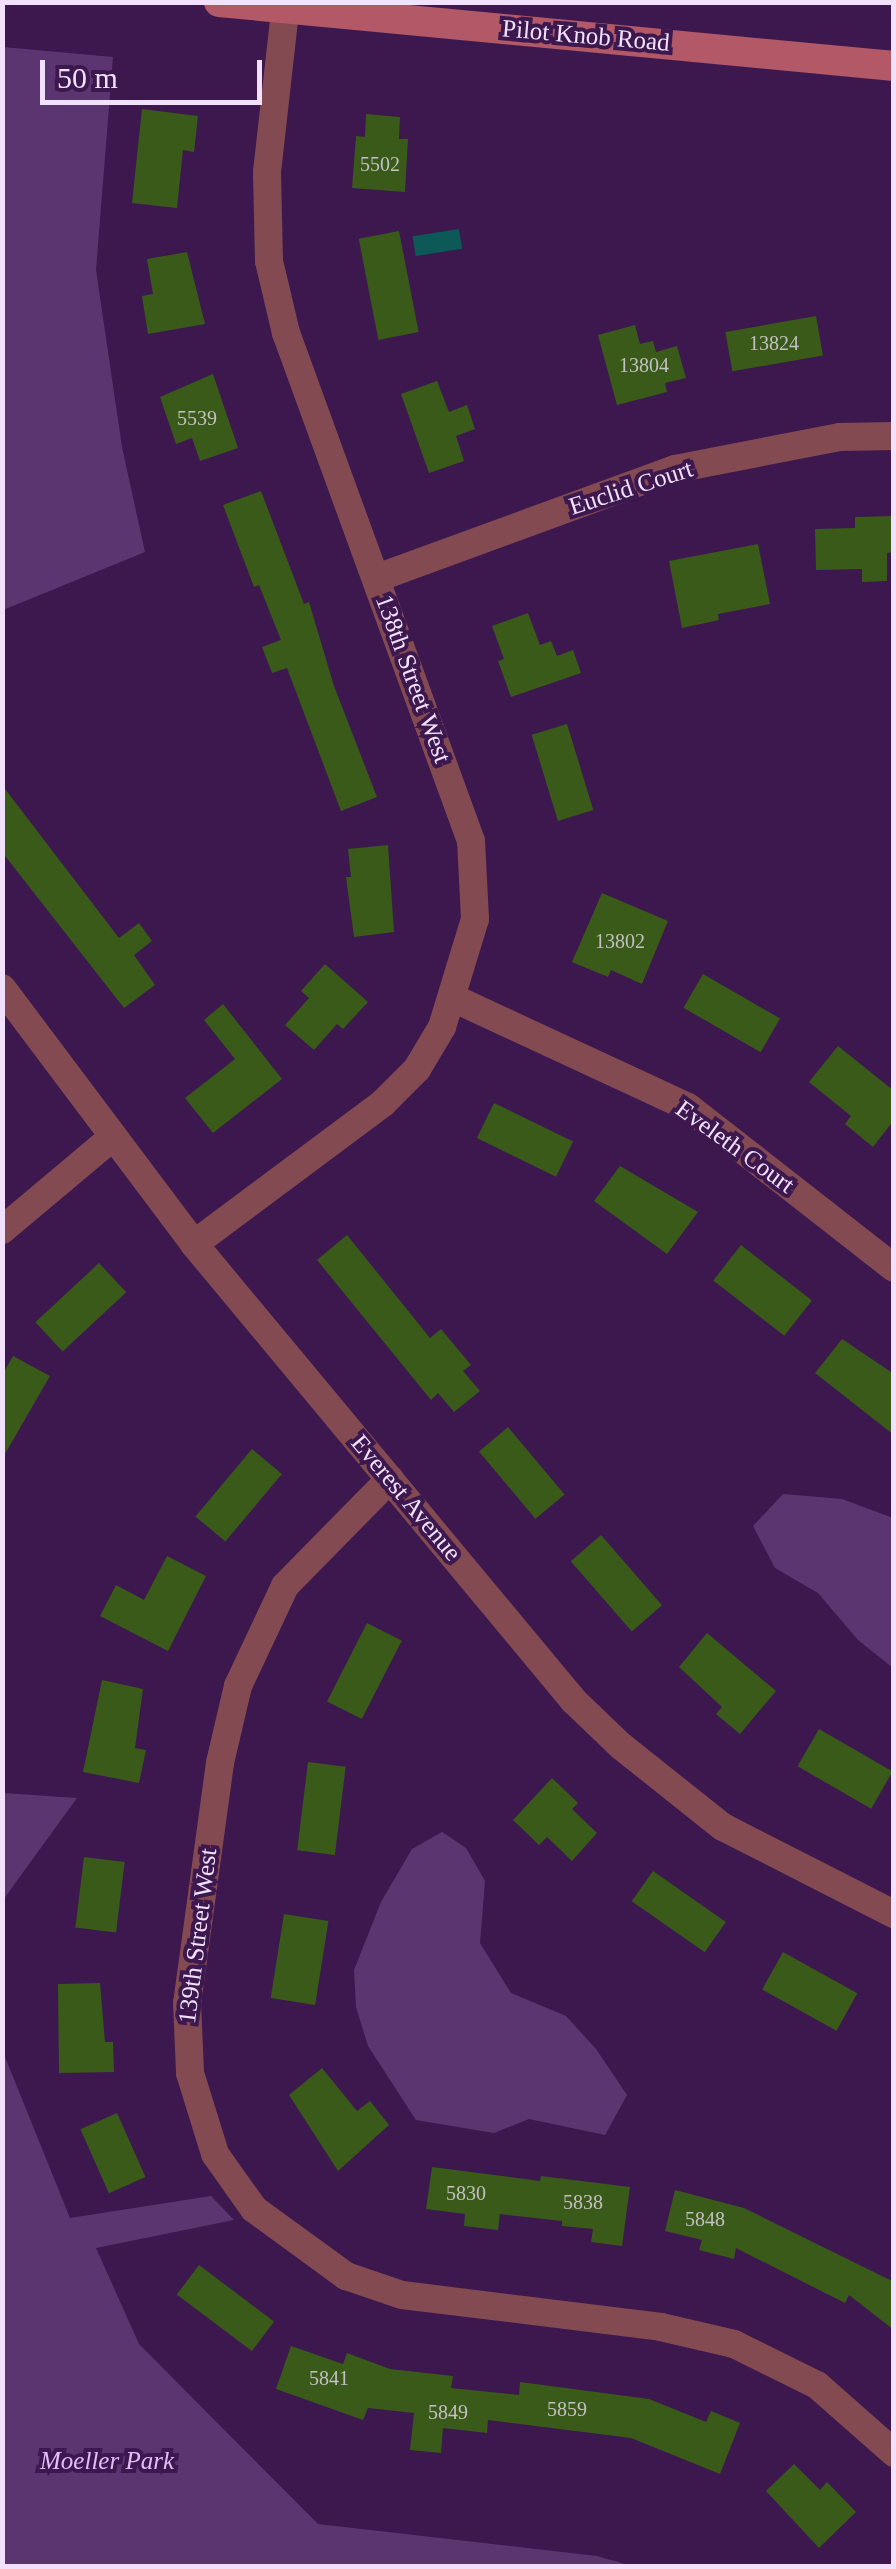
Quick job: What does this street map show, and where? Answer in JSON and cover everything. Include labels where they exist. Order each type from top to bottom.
[{"type":"main road","name":"Pilot Knob Road","points":[[220,2],[894,66]]},
{"type":"street","name":"138th Street West","points":[[194,1244],[384,1103],[417,1069],[453,998],[475,919],[471,841],[286,333],[269,260],[266,172],[286,6]]},
{"type":"street","name":"Euclid Court","points":[[377,578],[675,469],[840,437],[894,436]]},
{"type":"street","name":"Everest Avenue","points":[[2,988],[194,1244],[574,1701],[621,1746],[723,1827],[894,1914]]},
{"type":"street","name":"Eveleth Court","points":[[453,998],[688,1108],[894,1268]]},
{"type":"street","points":[[2,1230],[114,1138]]},
{"type":"street","name":"139th Street West","points":[[390,1478],[285,1586],[238,1686],[220,1763],[187,2003],[190,2073],[215,2154],[254,2208],[346,2276],[402,2295],[662,2327],[734,2344],[817,2385],[894,2452]]},
{"type":"green space","points":[[3,47],[113,57],[96,270],[122,447],[145,552],[3,610]]},
{"type":"green space","points":[[783,1494],[842,1499],[893,1518],[893,1668],[858,1640],[818,1593],[775,1568],[753,1526]]},
{"type":"green space","points":[[2,1793],[77,1798],[3,1900]]},
{"type":"green space","points":[[442,1832],[466,1848],[485,1881],[480,1943],[511,1993],[566,2016],[596,2049],[627,2095],[605,2135],[529,2119],[494,2133],[416,2120],[368,2046],[356,2007],[354,1970],[381,1902],[412,1849]]},
{"type":"green space","name":"Moeller Park","points":[[3,2052],[70,2218],[211,2196],[234,2220],[96,2248],[139,2344],[318,2524],[597,2556],[632,2566],[3,2566]]},
{"type":"shaded area","points":[[459,229],[462,249],[416,256],[413,236]]},
{"type":"building","points":[[142,109],[198,116],[194,152],[183,150],[177,208],[132,203]]},
{"type":"building","points":[[366,114],[400,117],[399,139],[408,139],[405,192],[352,188],[356,136],[365,137]]},
{"type":"building","points":[[399,231],[419,332],[378,340],[359,239]]},
{"type":"building","points":[[187,252],[205,324],[148,334],[142,296],[153,294],[147,259]]},
{"type":"building","points":[[816,316],[823,355],[732,371],[725,332]]},
{"type":"building","points":[[635,325],[640,344],[653,341],[656,352],[677,346],[686,378],[665,383],[667,392],[617,405],[598,335]]},
{"type":"building","points":[[213,374],[238,448],[200,461],[192,438],[176,444],[160,397]]},
{"type":"building","points":[[437,381],[449,412],[467,405],[475,429],[456,436],[464,461],[429,473],[401,394]]},
{"type":"building","points":[[261,491],[304,604],[309,602],[334,686],[377,797],[341,811],[287,668],[272,673],[262,647],[281,640],[259,585],[254,587],[223,505]]},
{"type":"building","points":[[893,516],[894,552],[887,553],[887,581],[862,582],[862,569],[816,570],[815,529],[855,528],[855,517]]},
{"type":"building","points":[[758,544],[770,604],[718,614],[719,620],[682,628],[669,561]]},
{"type":"building","points":[[528,613],[540,645],[551,641],[557,656],[573,650],[581,673],[511,697],[498,661],[504,659],[492,626]]},
{"type":"building","points":[[567,724],[593,810],[558,821],[532,735]]},
{"type":"building","points":[[2,785],[119,938],[139,923],[152,941],[134,955],[155,985],[124,1008],[2,852]]},
{"type":"building","points":[[388,845],[394,932],[354,937],[346,877],[351,877],[348,849]]},
{"type":"building","points":[[602,893],[668,921],[642,984],[611,970],[608,977],[572,962]]},
{"type":"building","points":[[325,964],[368,1002],[343,1029],[337,1024],[314,1050],[285,1025],[309,998],[301,991]]},
{"type":"building","points":[[703,974],[780,1018],[761,1052],[684,1008]]},
{"type":"building","points":[[223,1004],[282,1079],[213,1133],[185,1098],[235,1059],[204,1020]]},
{"type":"building","points":[[838,1046],[894,1091],[894,1120],[873,1147],[845,1124],[851,1116],[809,1082]]},
{"type":"building","points":[[494,1103],[573,1142],[556,1177],[477,1138]]},
{"type":"building","points":[[620,1166],[698,1212],[667,1254],[594,1201]]},
{"type":"building","points":[[347,1235],[430,1338],[441,1329],[471,1365],[463,1371],[480,1391],[454,1412],[438,1393],[431,1400],[317,1260]]},
{"type":"building","points":[[741,1245],[812,1300],[784,1336],[713,1280]]},
{"type":"building","points":[[99,1263],[126,1292],[63,1352],[35,1322]]},
{"type":"building","points":[[842,1339],[894,1374],[894,1435],[815,1373]]},
{"type":"building","points":[[13,1356],[50,1376],[2,1459],[2,1375]]},
{"type":"building","points":[[508,1427],[565,1494],[535,1519],[479,1451]]},
{"type":"building","points":[[252,1449],[282,1474],[225,1541],[195,1516]]},
{"type":"building","points":[[601,1535],[662,1605],[632,1631],[571,1561]]},
{"type":"building","points":[[167,1556],[206,1576],[168,1651],[100,1616],[116,1585],[144,1600]]},
{"type":"building","points":[[367,1623],[402,1641],[362,1719],[327,1701]]},
{"type":"building","points":[[707,1633],[776,1691],[740,1734],[716,1714],[722,1707],[679,1667]]},
{"type":"building","points":[[102,1680],[143,1689],[135,1748],[146,1750],[139,1783],[83,1772]]},
{"type":"building","points":[[819,1729],[893,1772],[871,1809],[798,1766]]},
{"type":"building","points":[[308,1762],[346,1767],[335,1855],[297,1850]]},
{"type":"building","points":[[552,1778],[578,1803],[572,1809],[597,1833],[572,1861],[547,1837],[539,1845],[513,1820]]},
{"type":"building","points":[[84,1857],[125,1862],[116,1932],[75,1927]]},
{"type":"building","points":[[653,1871],[726,1922],[705,1952],[632,1901]]},
{"type":"building","points":[[284,1914],[328,1921],[315,2005],[271,1998]]},
{"type":"building","points":[[783,1952],[857,1993],[836,2031],[762,1990]]},
{"type":"building","points":[[100,1983],[105,2042],[113,2042],[114,2072],[59,2073],[58,1984]]},
{"type":"building","points":[[322,2068],[357,2111],[370,2101],[389,2125],[338,2171],[289,2095]]},
{"type":"building","points":[[117,2113],[145,2177],[109,2193],[80,2129]]},
{"type":"building","points":[[432,2167],[540,2181],[541,2176],[630,2187],[622,2246],[591,2242],[593,2229],[562,2226],[562,2221],[500,2214],[498,2230],[464,2226],[465,2214],[426,2209]]},
{"type":"building","points":[[675,2190],[744,2208],[894,2282],[894,2330],[849,2295],[845,2303],[736,2248],[734,2259],[699,2250],[702,2240],[665,2231]]},
{"type":"building","points":[[199,2265],[274,2322],[252,2351],[177,2295]]},
{"type":"building","points":[[291,2346],[343,2364],[347,2353],[390,2369],[453,2376],[451,2388],[519,2395],[520,2382],[649,2399],[706,2422],[711,2411],[740,2423],[720,2474],[631,2438],[488,2420],[487,2433],[443,2428],[441,2453],[410,2450],[414,2413],[368,2408],[363,2420],[276,2389]]},
{"type":"building","points":[[794,2464],[820,2490],[827,2482],[856,2512],[819,2548],[766,2491]]}]
